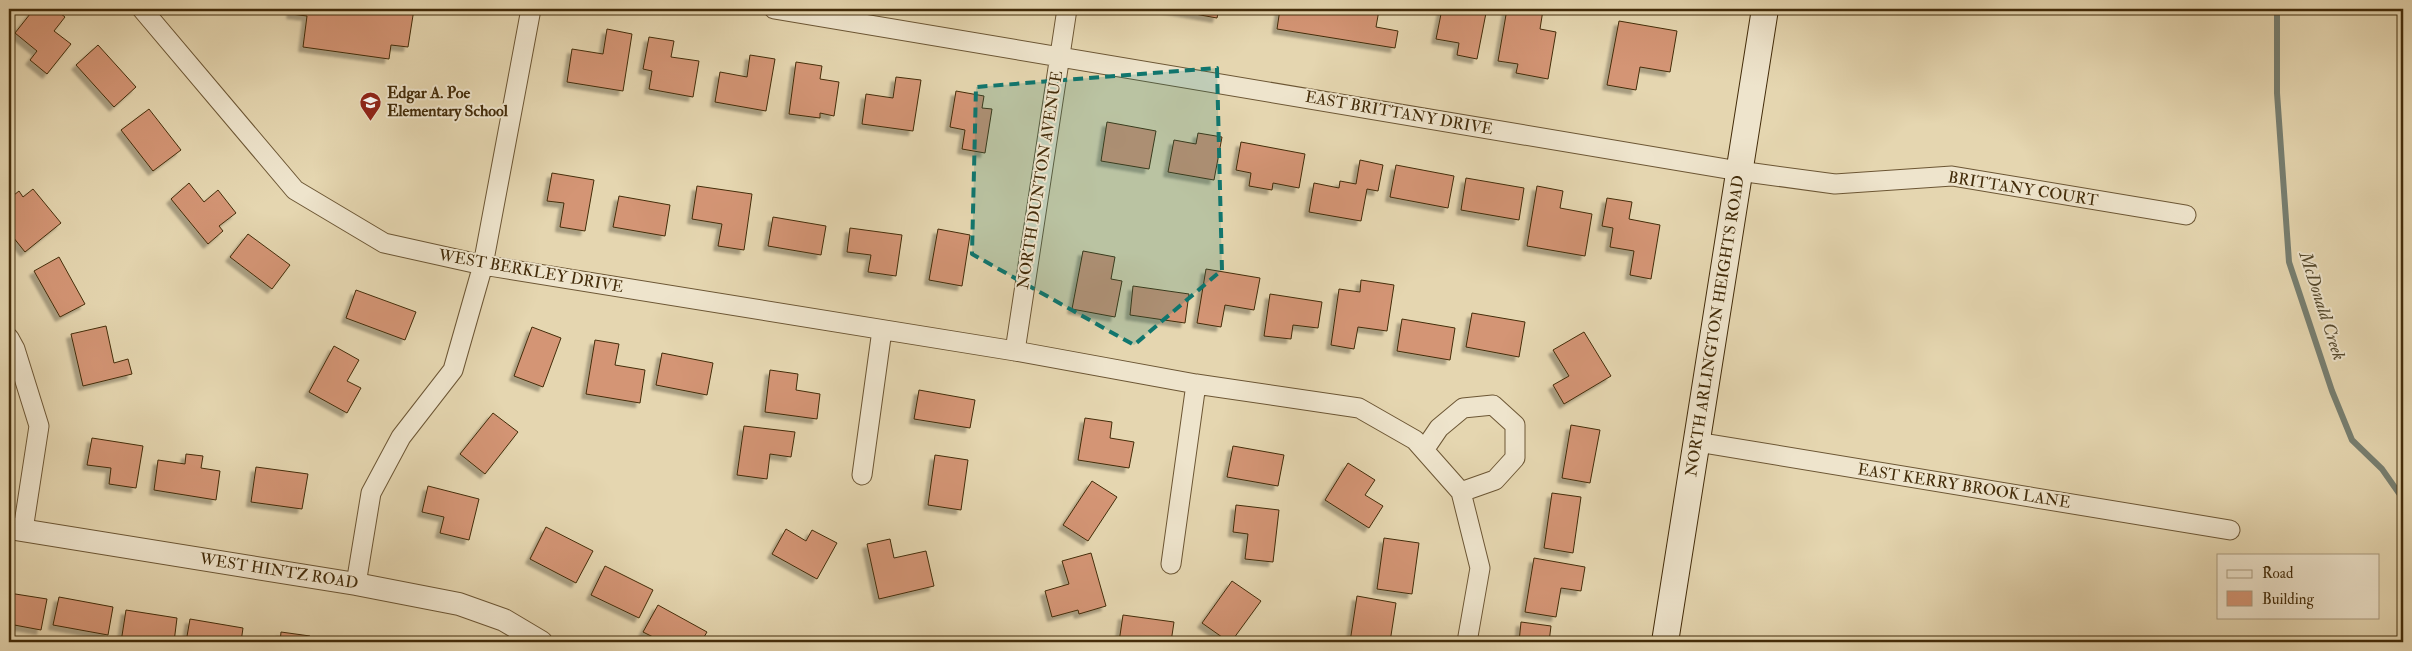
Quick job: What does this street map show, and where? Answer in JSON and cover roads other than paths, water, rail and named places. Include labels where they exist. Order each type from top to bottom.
[{"type":"main road","name":"NORTH ARLINGTON HEIGHTS ROAD","points":[[1665,642],[1765,9]]},
{"type":"street","name":"WEST BERKLEY DRIVE","points":[[142,9],[295,190],[384,243],[483,265],[1015,351],[1196,384],[1359,408],[1415,440],[1424,450]]},
{"type":"street","points":[[356,584],[371,494],[401,437],[453,370],[483,265],[531,9]]},
{"type":"street","name":"EAST BRITTANY DRIVE","points":[[774,9],[1739,170]]},
{"type":"street","name":"NORTH DUNTON AVENUE","points":[[1015,351],[1067,9]]},
{"type":"street","name":"BRITTANY COURT","points":[[1739,170],[1835,184],[1952,176],[2186,215]]},
{"type":"street","points":[[862,475],[882,330]]},
{"type":"street","points":[[9,338],[15,349],[38,426],[16,529]]},
{"type":"street","points":[[1171,564],[1196,384]]},
{"type":"street","points":[[1461,492],[1495,480],[1515,458],[1515,425],[1493,405],[1463,408],[1439,428],[1424,450],[1461,492],[1480,568],[1467,642]]},
{"type":"street","name":"EAST KERRY BROOK LANE","points":[[1697,442],[2230,530]]},
{"type":"street","name":"WEST HINTZ ROAD","points":[[16,529],[356,584],[459,604],[504,620],[541,642]]},
{"type":"waterway","name":"McDonald Creek","points":[[2277,9],[2277,93],[2289,262],[2332,391],[2352,440],[2382,469],[2403,499]]},
{"type":"place","name":"Edgar A. Poe Elementary School","points":[[371,121]]}]
